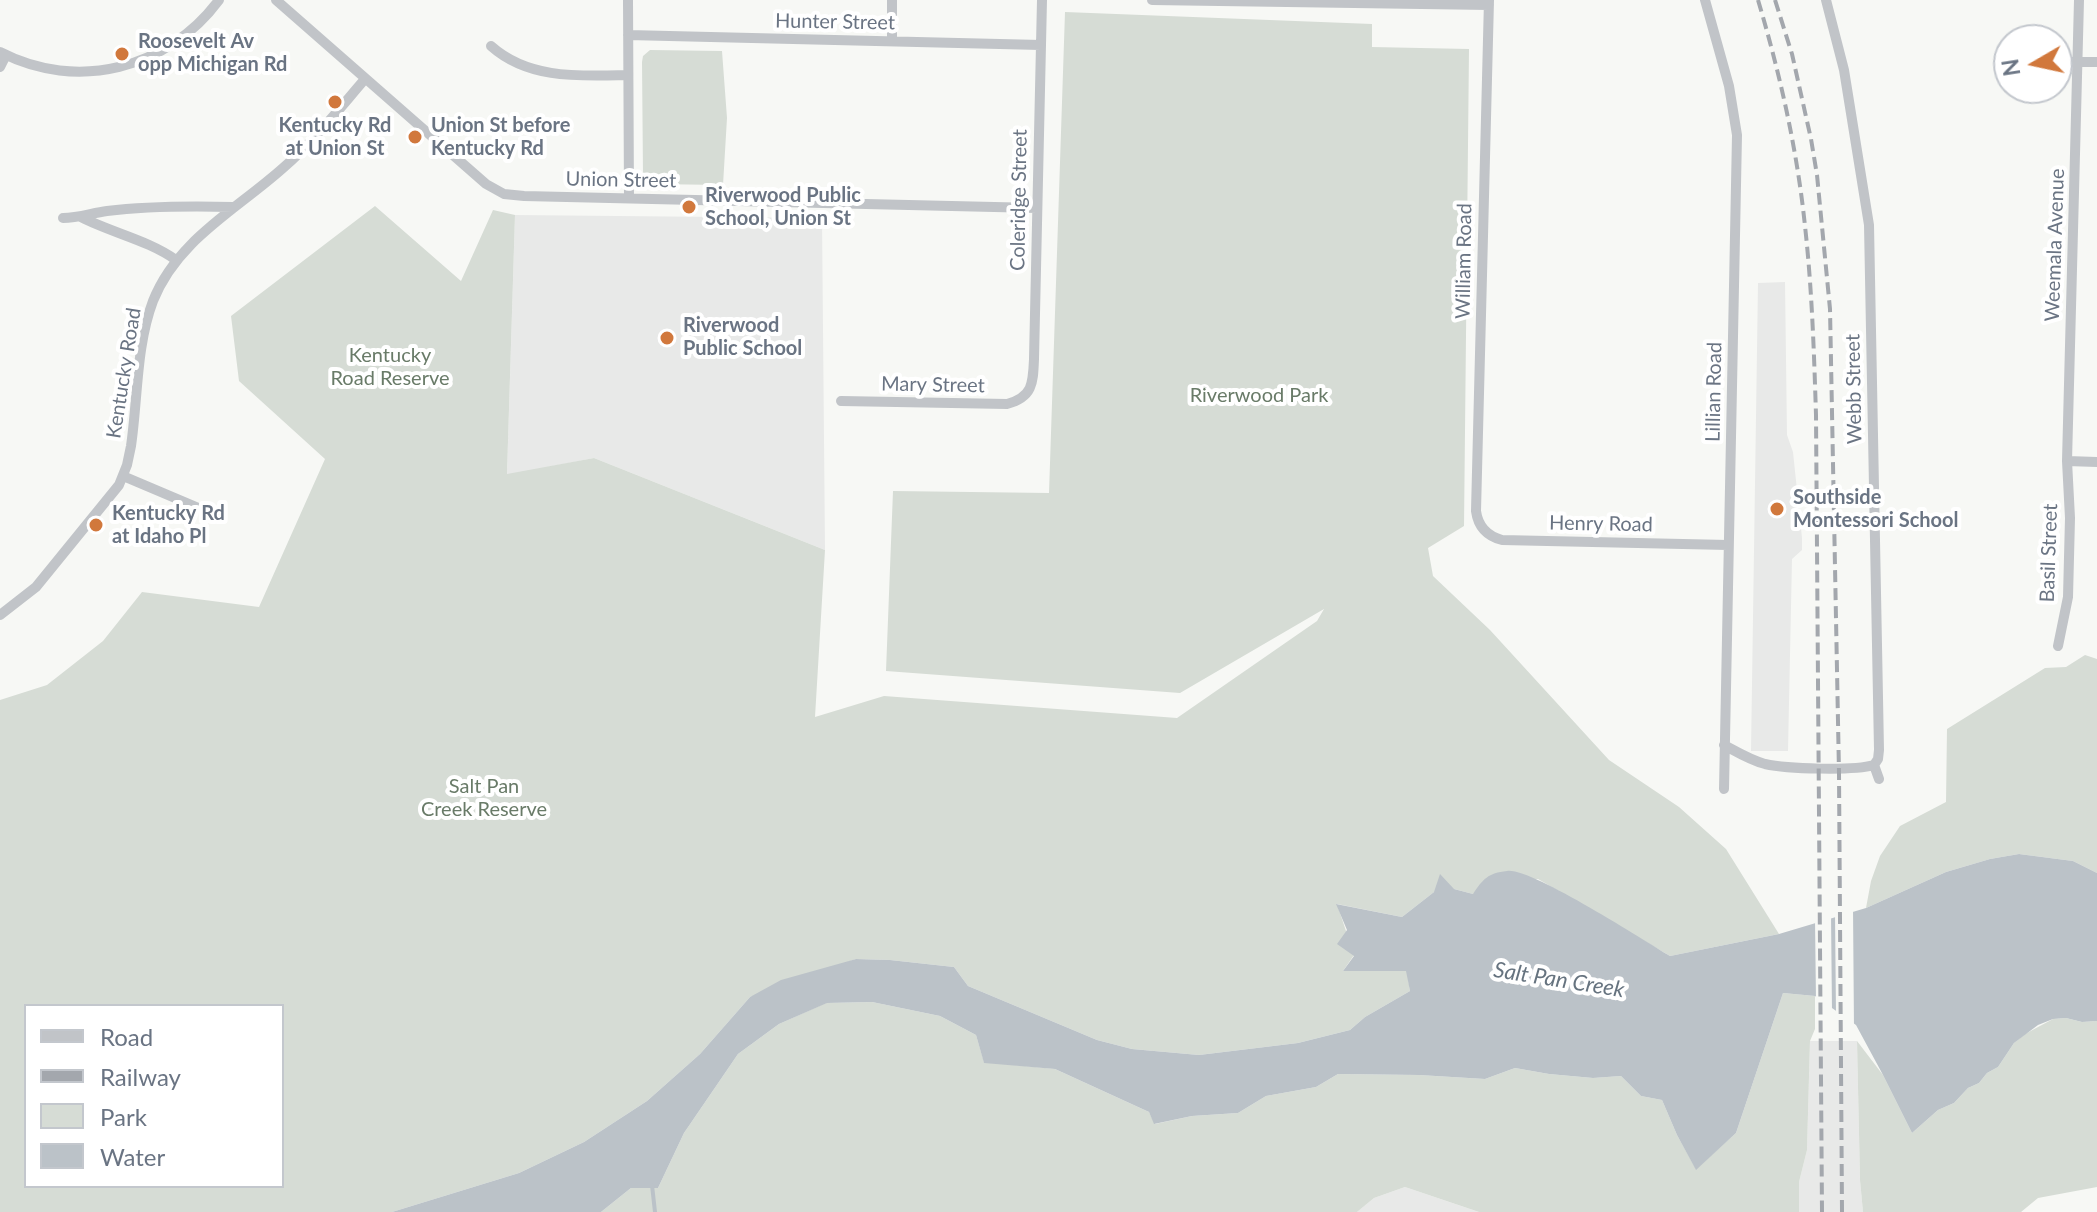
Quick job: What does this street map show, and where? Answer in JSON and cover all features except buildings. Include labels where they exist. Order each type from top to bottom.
[{"type":"street","points":[[0,67],[3,54],[35,66],[67,71],[97,71],[125,66],[154,56],[178,42],[206,18],[219,0]]},
{"type":"street","name":"Union Street","points":[[276,0],[486,184],[513,195],[1037,208]]},
{"type":"street","points":[[628,0],[629,198]]},
{"type":"street","points":[[892,0],[892,41]]},
{"type":"street","name":"Coleridge Street","points":[[1023,397],[1029,392],[1033,374],[1042,0]]},
{"type":"street","points":[[1152,0],[1489,3]]},
{"type":"street","name":"Lillian Road","points":[[1705,0],[1729,86],[1737,135],[1724,789]]},
{"type":"street","name":"Webb Street","points":[[1826,0],[1844,70],[1869,225],[1879,750],[1874,765],[1879,779]]},
{"type":"street","name":"Weemala Avenue","points":[[2067,461],[2079,0]]},
{"type":"street","name":"William Road","points":[[1479,523],[1476,511],[1489,3]]},
{"type":"street","name":"Hunter Street","points":[[628,35],[1041,45]]},
{"type":"street","points":[[491,46],[512,61],[555,74],[628,75]]},
{"type":"street","points":[[2073,62],[2097,62]]},
{"type":"street","name":"Kentucky Road","points":[[0,615],[36,587],[106,503],[123,476],[131,446],[146,323],[159,288],[176,260],[198,237],[285,166],[365,79]]},
{"type":"street","points":[[63,218],[105,211],[233,207]]},
{"type":"street","points":[[81,217],[159,249],[176,260]]},
{"type":"street","name":"Mary Street","points":[[841,401],[995,405],[1023,397]]},
{"type":"street","points":[[2067,461],[2097,462]]},
{"type":"street","name":"Basil Street","points":[[2058,646],[2068,597],[2070,518],[2067,461]]},
{"type":"street","points":[[123,476],[208,512]]},
{"type":"street","name":"Henry Road","points":[[1479,523],[1487,533],[1502,540],[1728,545]]},
{"type":"street","points":[[1724,745],[1753,760],[1778,766],[1874,765]]},
{"type":"shaded area","name":"Riverwood Public School","points":[[515,215],[822,218],[825,550],[594,458],[507,475]]},
{"type":"shaded area","name":"Southside Montessori School","points":[[1785,282],[1787,435],[1793,452],[1802,538],[1802,550],[1792,559],[1788,751],[1751,751],[1758,283]]},
{"type":"shaded area","points":[[1810,1041],[1857,1041],[1863,1212],[1799,1212],[1799,1182],[1807,1150]]},
{"type":"shaded area","points":[[1405,1187],[1479,1212],[1357,1212],[1374,1198]]},
{"type":"green space","points":[[1065,12],[1372,24],[1372,47],[1469,49],[1464,526],[1428,548],[1433,576],[1490,630],[1609,760],[1679,807],[1726,849],[1779,934],[1670,956],[1538,879],[1473,894],[1454,889],[1434,892],[1402,917],[1337,904],[1354,955],[1343,971],[1407,971],[1410,991],[1365,1017],[1350,1030],[1298,1043],[1199,1055],[1132,1049],[1097,1040],[968,986],[954,967],[856,959],[750,997],[700,1054],[647,1101],[584,1142],[519,1173],[392,1212],[0,1212],[0,700],[47,685],[103,641],[142,592],[259,607],[325,459],[239,381],[231,316],[375,206],[461,281],[493,210],[515,215],[507,474],[594,458],[825,550],[815,717],[884,696],[1177,718],[1317,621],[1324,609],[1180,693],[886,671],[893,491],[1049,493]]},
{"type":"green space","points":[[650,50],[722,51],[727,118],[723,185],[651,184],[643,175],[642,62],[643,56]]},
{"type":"green space","points":[[2085,655],[2097,659],[2097,873],[2073,861],[2019,854],[1946,872],[1866,908],[1880,856],[1900,826],[1946,802],[1947,729],[2045,668],[2066,667]]},
{"type":"green space","points":[[1783,993],[1815,996],[1815,1029],[1810,1041],[1807,1150],[1799,1182],[1799,1212],[1479,1212],[1405,1187],[1374,1198],[1357,1212],[601,1212],[631,1188],[658,1188],[684,1133],[738,1054],[779,1024],[826,1003],[872,1002],[940,1016],[976,1035],[984,1062],[1055,1069],[1149,1112],[1155,1124],[1192,1116],[1238,1113],[1266,1096],[1316,1087],[1338,1074],[1485,1079],[1515,1068],[1593,1078],[1621,1076],[1641,1096],[1662,1100],[1696,1169],[1736,1133]]},
{"type":"green space","points":[[2053,1019],[2082,1022],[2097,1021],[2097,1187],[2038,1198],[2021,1212],[1863,1212],[1857,1041],[1883,1075],[1912,1133],[1938,1110],[1954,1103],[1968,1088],[1998,1067],[2014,1043],[2025,1034]]},
{"type":"water","name":"Salt Pan Creek","points":[[2019,854],[2073,861],[2097,873],[2097,1021],[2082,1022],[2066,1018],[2038,1025],[2014,1043],[1998,1067],[1968,1088],[1954,1103],[1938,1110],[1912,1133],[1856,1025],[1815,996],[1783,993],[1736,1133],[1696,1170],[1662,1100],[1641,1096],[1621,1076],[1593,1078],[1515,1068],[1485,1079],[1338,1074],[1316,1087],[1266,1096],[1238,1113],[1192,1116],[1154,1124],[1149,1112],[1055,1069],[984,1063],[976,1035],[940,1016],[872,1002],[827,1003],[779,1024],[738,1054],[684,1133],[658,1188],[631,1188],[601,1212],[392,1212],[519,1173],[584,1142],[647,1101],[700,1054],[750,997],[781,980],[856,959],[954,967],[968,986],[1097,1040],[1132,1049],[1199,1055],[1298,1043],[1350,1030],[1365,1017],[1410,991],[1406,971],[1343,971],[1354,956],[1337,944],[1347,930],[1336,904],[1402,917],[1434,892],[1440,874],[1454,889],[1473,894],[1483,881],[1495,873],[1520,873],[1562,892],[1670,956],[1779,934],[1866,908],[1946,872]]},
{"type":"pier","points":[[1853,908],[1854,1029],[1836,1015],[1835,913]]},
{"type":"pier","points":[[1831,914],[1832,1012],[1816,1002],[1815,919]]},
{"type":"waterway","points":[[652,1185],[655,1212]]},
{"type":"railway","points":[[1758,0],[1780,84],[1802,197],[1812,320],[1816,415],[1822,1212]]},
{"type":"railway","points":[[1775,0],[1792,54],[1811,139],[1830,309],[1839,773],[1842,1212]]},
{"type":"place","name":"Roosevelt Av opp Michigan Rd","points":[[122,54]]},
{"type":"place","name":"Kentucky Rd at Union St","points":[[335,102]]},
{"type":"place","name":"Union St before Kentucky Rd","points":[[415,137]]},
{"type":"place","name":"Riverwood Public School, Union St","points":[[689,207]]},
{"type":"place","name":"Riverwood Public School","points":[[667,338]]},
{"type":"place","name":"Southside Montessori School","points":[[1777,509]]},
{"type":"place","name":"Kentucky Rd at Idaho Pl","points":[[96,525]]},
{"type":"park label","name":"Kentucky Road Reserve","points":[[390,368]]},
{"type":"park label","name":"Riverwood Park","points":[[1259,396]]},
{"type":"park label","name":"Salt Pan Creek Reserve","points":[[484,798]]}]
